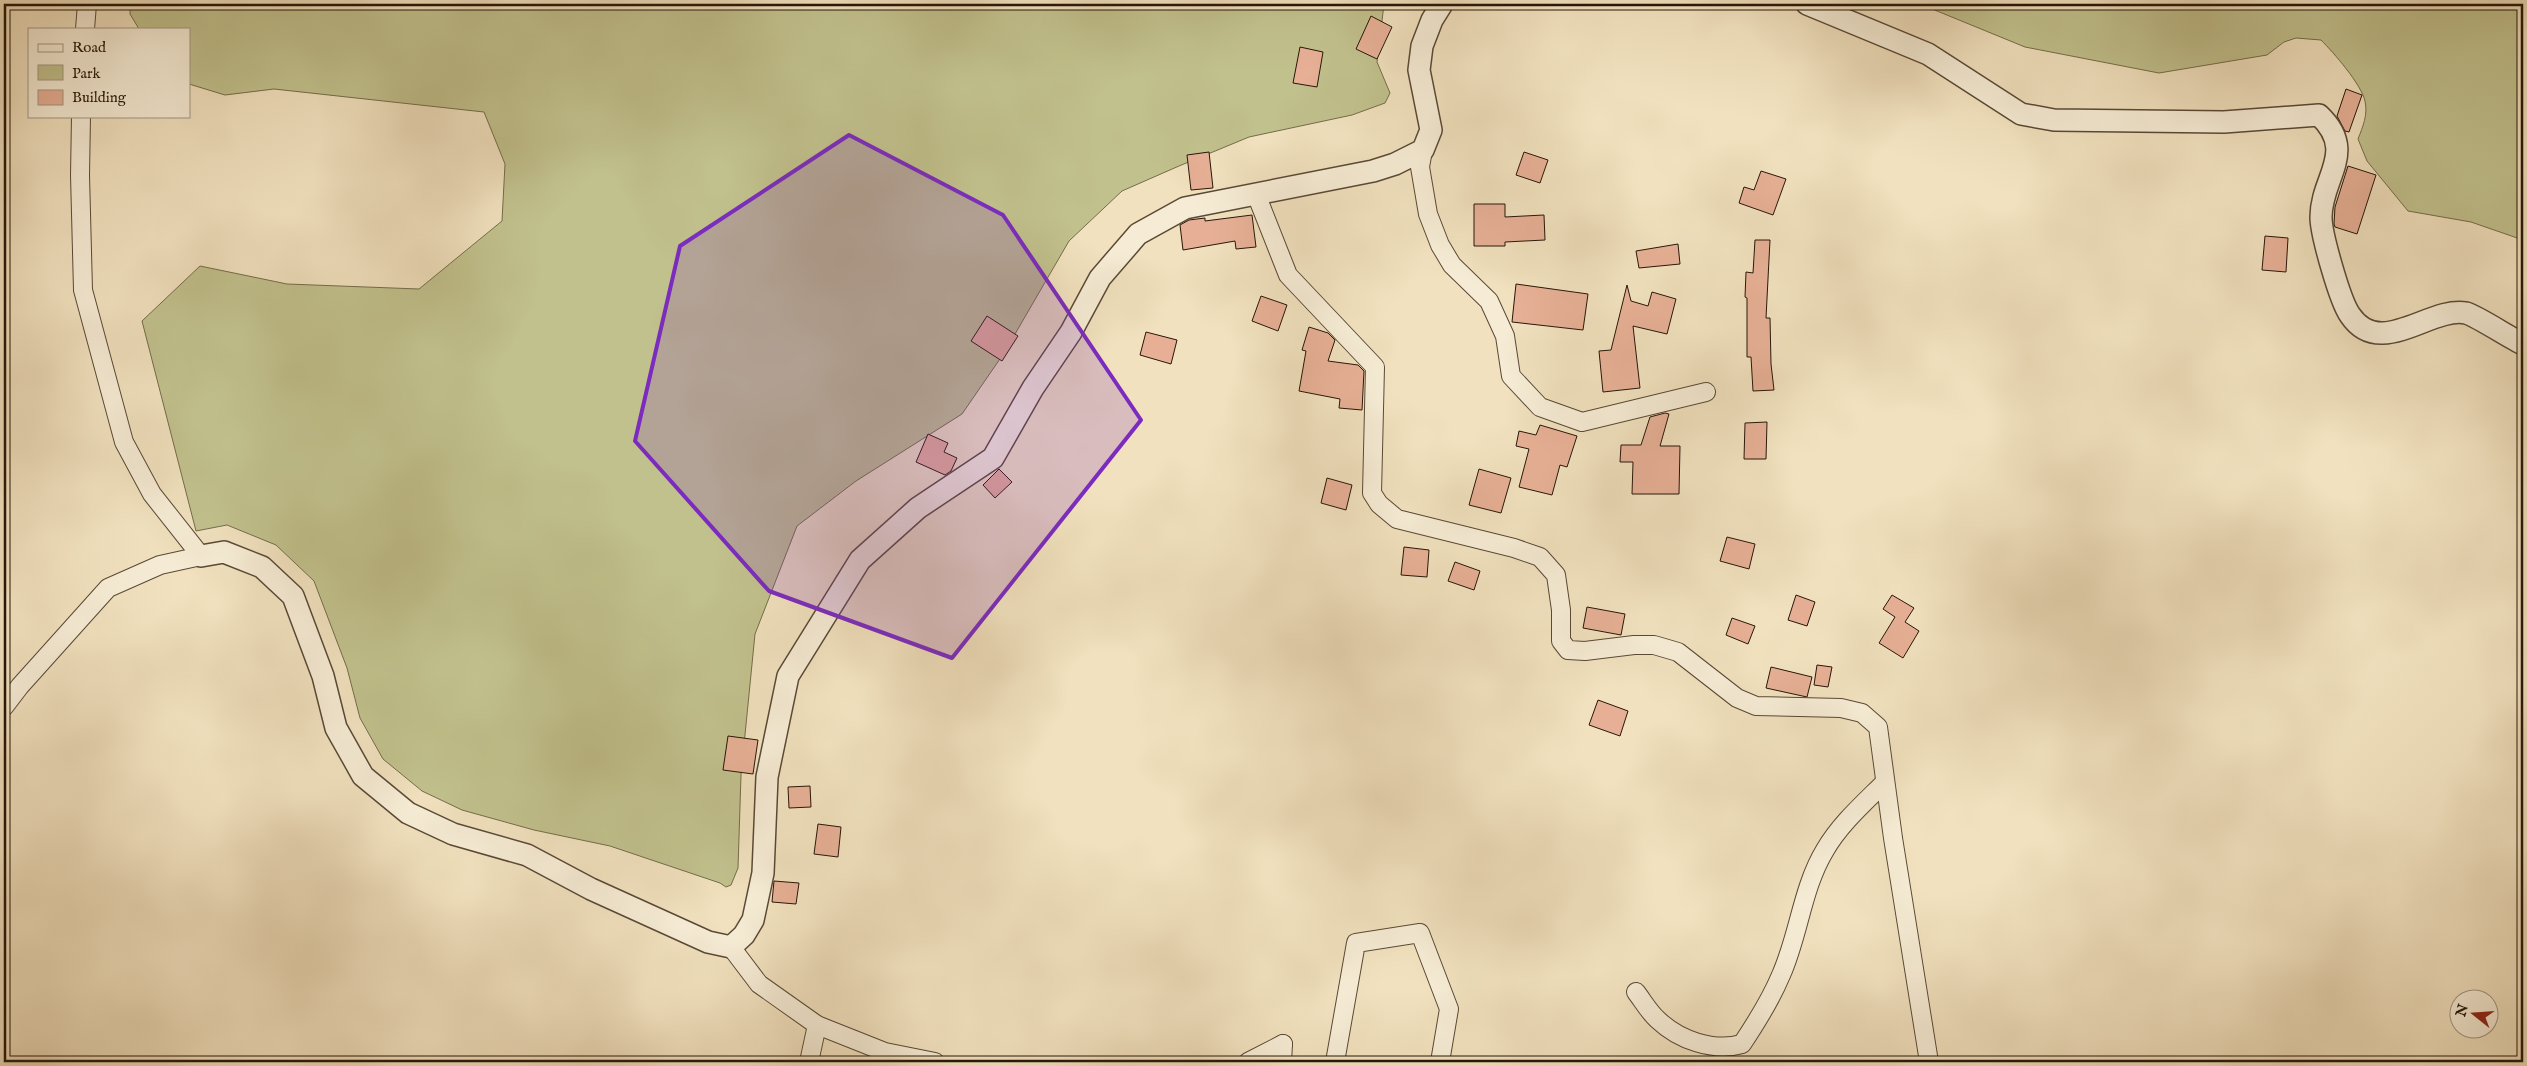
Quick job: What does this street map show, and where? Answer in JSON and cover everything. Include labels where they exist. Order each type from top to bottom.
[{"type":"street","points":[[85,28],[87,4]]},
{"type":"street","points":[[1442,4],[1432,20],[1422,46],[1419,70],[1431,130],[1423,150],[1420,167],[1428,214],[1440,245],[1452,265],[1489,301],[1505,336],[1511,376],[1540,408],[1582,422],[1706,392]]},
{"type":"street","points":[[1807,4],[1928,54],[2021,114],[2054,120],[2224,122],[2319,115],[2330,126],[2337,150],[2334,174],[2324,195],[2321,218],[2337,281],[2350,315],[2362,328],[2384,334],[2416,326],[2444,314],[2466,313],[2523,344]]},
{"type":"street","points":[[81,118],[80,175],[83,290],[124,442],[152,494],[201,556]]},
{"type":"street","points":[[731,947],[744,935],[753,920],[763,873],[767,777],[788,676],[860,560],[918,508],[993,458],[1033,388],[1071,332],[1100,278],[1138,234],[1185,208],[1373,171],[1395,164],[1423,150]]},
{"type":"street","points":[[1256,194],[1288,275],[1375,366],[1372,493],[1380,504],[1396,519],[1514,548],[1540,557],[1556,574],[1561,610],[1561,640],[1568,650],[1584,651],[1634,645],[1654,645],[1678,652],[1737,698],[1756,706],[1841,708],[1862,713],[1878,727],[1929,1062]]},
{"type":"street","points":[[4,707],[20,686],[108,588],[160,565],[224,552],[262,567],[292,596],[323,676],[336,728],[363,776],[408,813],[453,834],[527,854],[591,889],[708,942],[731,947],[759,984],[817,1025],[885,1057],[935,1062]]},
{"type":"street","points":[[1636,992],[1657,1020],[1679,1036],[1727,1048],[1742,1044],[1782,975],[1804,902],[1825,850],[1852,814],[1885,782]]},
{"type":"street","points":[[1335,1062],[1356,942],[1420,933],[1449,1009],[1440,1062]]},
{"type":"street","points":[[809,1062],[817,1025]]},
{"type":"street","points":[[1248,1062],[1283,1044],[1282,1062]]},
{"type":"highlighted area","points":[[849,135],[1003,215],[1141,420],[952,658],[769,591],[635,441],[680,246]]},
{"type":"green space","points":[[130,4],[1384,4],[1377,62],[1390,93],[1385,103],[1352,115],[1249,137],[1122,191],[1069,241],[1004,353],[962,414],[856,481],[797,526],[755,634],[741,775],[738,868],[731,885],[726,887],[720,883],[610,846],[534,830],[462,810],[422,791],[383,759],[360,718],[347,668],[314,581],[276,545],[227,525],[196,531],[142,321],[200,266],[287,284],[419,289],[502,221],[505,164],[484,112],[274,89],[225,95],[190,84],[190,28],[138,28],[130,14]]},
{"type":"green space","points":[[1920,4],[2523,4],[2523,240],[2471,222],[2408,211],[2367,161],[2358,139],[2365,116],[2365,101],[2358,86],[2346,69],[2321,40],[2296,38],[2284,42],[2267,55],[2159,73],[2025,47]]},
{"type":"building","points":[[1371,16],[1392,27],[1377,59],[1356,49]]},
{"type":"building","points":[[1300,47],[1323,52],[1317,87],[1293,83]]},
{"type":"building","points":[[2346,89],[2362,95],[2349,132],[2345,131],[2337,116]]},
{"type":"building","points":[[1209,152],[1213,188],[1191,190],[1187,155]]},
{"type":"building","points":[[1524,152],[1548,160],[1540,183],[1516,175]]},
{"type":"building","points":[[2348,166],[2376,175],[2357,234],[2335,227],[2334,224],[2335,207]]},
{"type":"building","points":[[1761,171],[1786,179],[1773,215],[1739,203],[1744,187],[1754,190]]},
{"type":"building","points":[[1474,204],[1505,204],[1505,217],[1544,215],[1545,240],[1505,242],[1505,246],[1474,246]]},
{"type":"building","points":[[1252,215],[1256,247],[1236,249],[1235,241],[1183,250],[1180,225],[1189,220],[1205,218],[1205,221]]},
{"type":"building","points":[[2265,236],[2288,238],[2286,272],[2262,270]]},
{"type":"building","points":[[1755,240],[1770,240],[1766,318],[1770,318],[1771,364],[1774,390],[1753,391],[1751,357],[1747,357],[1746,272],[1753,273]]},
{"type":"building","points":[[1678,244],[1680,264],[1639,268],[1636,251]]},
{"type":"building","points":[[1516,284],[1588,294],[1583,330],[1512,322]]},
{"type":"building","points":[[1627,285],[1631,301],[1648,306],[1652,292],[1676,299],[1667,334],[1633,326],[1640,388],[1603,392],[1599,351],[1611,350]]},
{"type":"building","points":[[1261,296],[1287,305],[1278,331],[1252,321]]},
{"type":"building","points":[[987,316],[1018,336],[1002,361],[971,341]]},
{"type":"building","points":[[1309,327],[1328,333],[1335,340],[1328,361],[1358,365],[1364,371],[1362,410],[1339,408],[1340,399],[1299,391],[1306,351],[1302,350]]},
{"type":"building","points":[[1146,332],[1177,340],[1171,364],[1140,355]]},
{"type":"building","points":[[1665,413],[1669,414],[1660,446],[1680,446],[1679,494],[1632,494],[1633,462],[1620,462],[1621,445],[1641,445],[1650,417]]},
{"type":"building","points":[[1767,422],[1766,459],[1744,459],[1745,423]]},
{"type":"building","points":[[1540,425],[1577,436],[1567,467],[1560,465],[1552,495],[1519,487],[1529,449],[1516,446],[1519,431],[1536,435]]},
{"type":"building","points":[[928,434],[948,443],[944,452],[957,458],[951,471],[945,475],[916,462]]},
{"type":"building","points":[[999,469],[1012,482],[995,498],[983,485]]},
{"type":"building","points":[[1479,469],[1511,478],[1501,513],[1469,505]]},
{"type":"building","points":[[1327,478],[1352,485],[1346,510],[1321,503]]},
{"type":"building","points":[[1727,537],[1755,544],[1749,569],[1720,561]]},
{"type":"building","points":[[1404,547],[1429,550],[1427,577],[1401,575]]},
{"type":"building","points":[[1455,562],[1480,571],[1474,590],[1448,581]]},
{"type":"building","points":[[1796,595],[1815,602],[1807,626],[1788,620]]},
{"type":"building","points":[[1892,595],[1914,608],[1905,622],[1919,631],[1903,658],[1879,643],[1895,617],[1883,609]]},
{"type":"building","points":[[1587,607],[1625,614],[1621,635],[1583,628]]},
{"type":"building","points":[[1732,618],[1755,626],[1748,644],[1726,635]]},
{"type":"building","points":[[1817,665],[1832,667],[1828,687],[1814,685]]},
{"type":"building","points":[[1771,667],[1812,677],[1807,697],[1766,688]]},
{"type":"building","points":[[1598,700],[1628,711],[1620,736],[1589,725]]},
{"type":"building","points":[[728,736],[758,740],[753,774],[723,770]]},
{"type":"building","points":[[810,786],[811,807],[789,808],[788,787]]},
{"type":"building","points":[[818,824],[841,827],[838,857],[814,854]]},
{"type":"building","points":[[774,881],[799,883],[796,904],[772,902]]}]
